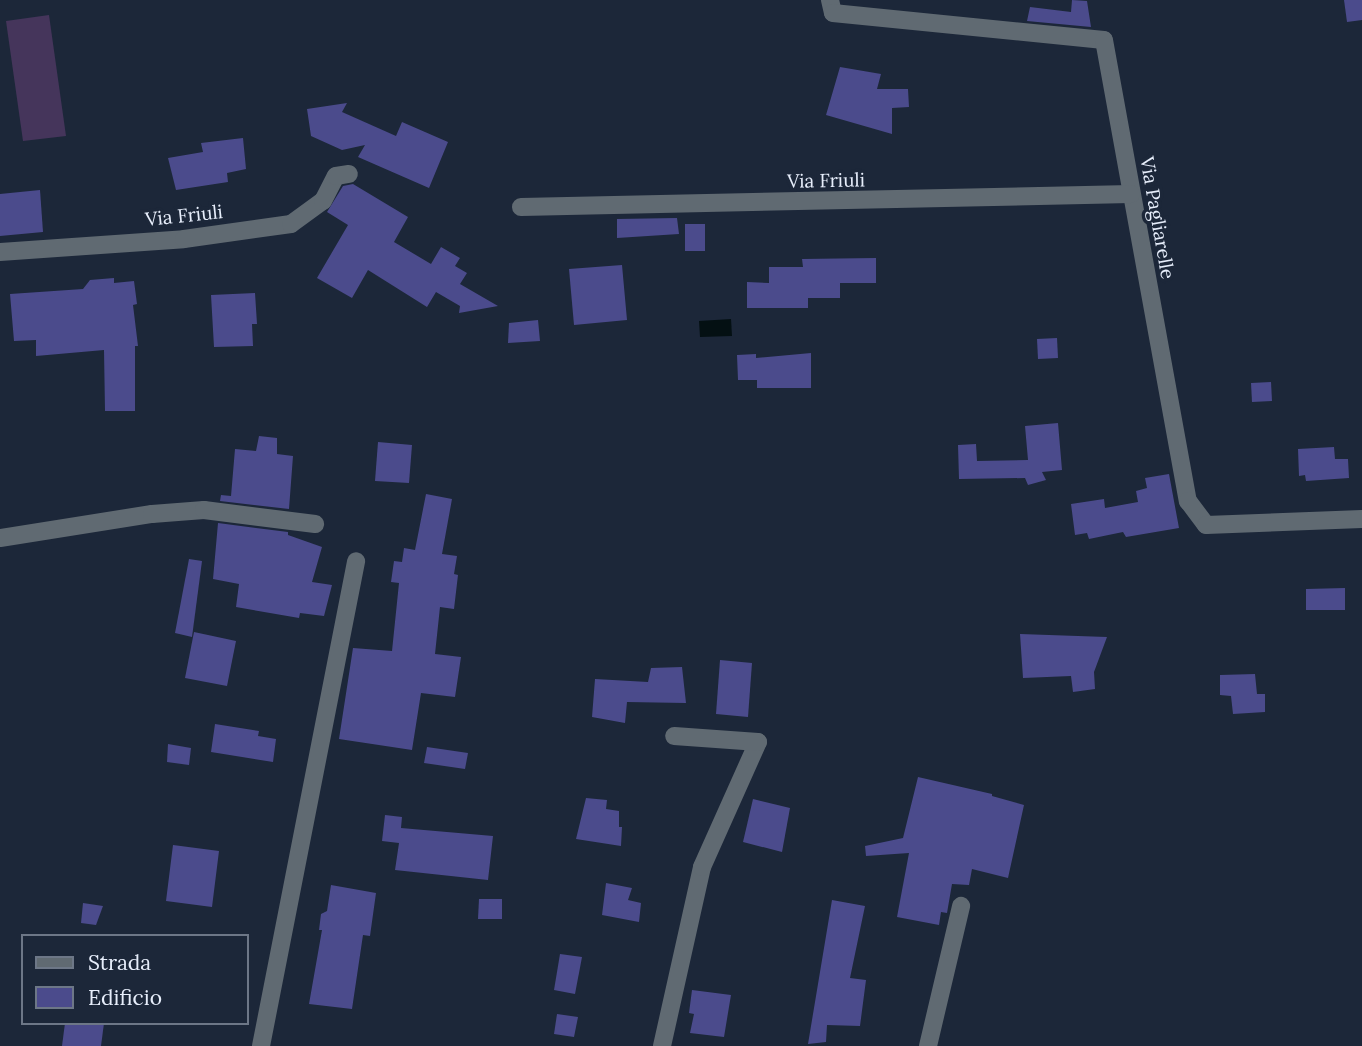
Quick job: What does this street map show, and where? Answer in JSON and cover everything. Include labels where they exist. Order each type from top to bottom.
[{"type":"street","name":"Via Pagliarelle","points":[[830,0],[833,13],[1104,40],[1188,502],[1206,525],[1362,519]]},
{"type":"street","name":"Via Friuli","points":[[0,252],[184,239],[291,224],[323,201],[336,176],[349,174]]},
{"type":"street","name":"Via Friuli","points":[[521,207],[1131,194]]},
{"type":"street","points":[[0,538],[152,514],[204,510],[315,524]]},
{"type":"street","points":[[261,1046],[356,561]]},
{"type":"street","points":[[662,1046],[702,867],[758,742],[674,736]]},
{"type":"street","points":[[929,1046],[961,906]]},
{"type":"shaded area","points":[[49,15],[66,136],[23,141],[6,21]]},
{"type":"shaded area","points":[[731,319],[732,336],[700,337],[699,321]]},
{"type":"building","points":[[1072,0],[1087,1],[1091,27],[1027,21],[1030,7],[1071,12]]},
{"type":"building","points":[[1344,0],[1362,0],[1362,20],[1347,22]]},
{"type":"building","points":[[840,67],[881,74],[877,89],[908,89],[909,107],[892,108],[892,134],[826,115]]},
{"type":"building","points":[[347,103],[342,112],[396,136],[402,122],[448,142],[429,188],[358,157],[365,145],[342,150],[311,136],[307,109]]},
{"type":"building","points":[[243,138],[246,169],[227,173],[228,182],[176,190],[168,158],[203,152],[201,143]]},
{"type":"building","points":[[353,184],[408,217],[394,242],[431,264],[441,247],[460,258],[455,266],[467,273],[460,284],[498,306],[459,313],[460,306],[436,292],[427,307],[368,270],[352,298],[317,278],[348,225],[327,212],[343,186]]},
{"type":"building","points":[[40,190],[43,232],[0,236],[0,194]]},
{"type":"building","points":[[677,218],[679,234],[617,238],[617,219]]},
{"type":"building","points":[[685,224],[705,224],[705,251],[685,251]]},
{"type":"building","points":[[876,258],[876,283],[840,283],[840,298],[808,298],[808,308],[747,308],[747,282],[769,283],[769,267],[803,267],[802,259]]},
{"type":"building","points":[[622,265],[627,320],[574,325],[569,269]]},
{"type":"building","points":[[114,278],[114,283],[134,281],[137,304],[133,305],[138,346],[135,346],[135,411],[105,411],[104,350],[36,356],[36,340],[14,341],[10,294],[83,289],[90,280]]},
{"type":"building","points":[[255,293],[257,324],[252,324],[253,346],[214,347],[211,295]]},
{"type":"building","points":[[538,320],[540,341],[508,343],[509,323]]},
{"type":"building","points":[[1057,338],[1058,358],[1038,359],[1037,339]]},
{"type":"building","points":[[811,353],[811,388],[757,388],[757,380],[738,380],[737,355],[756,354],[756,358]]},
{"type":"building","points":[[1271,382],[1272,401],[1252,402],[1251,383]]},
{"type":"building","points":[[1058,423],[1062,470],[1042,472],[1046,480],[1028,485],[1025,478],[959,479],[958,445],[976,444],[977,461],[1028,460],[1025,426]]},
{"type":"building","points":[[259,436],[277,438],[277,454],[293,456],[289,509],[220,501],[221,495],[231,496],[235,449],[256,451]]},
{"type":"building","points":[[378,442],[412,445],[409,483],[375,481]]},
{"type":"building","points":[[1334,447],[1335,459],[1348,459],[1349,478],[1306,481],[1305,475],[1299,476],[1298,449]]},
{"type":"building","points":[[1169,474],[1179,528],[1126,537],[1123,532],[1089,539],[1087,533],[1075,535],[1071,504],[1104,499],[1105,508],[1138,502],[1136,491],[1147,488],[1145,478]]},
{"type":"building","points":[[426,494],[452,499],[442,554],[457,556],[454,574],[458,575],[454,609],[440,607],[435,654],[461,657],[455,697],[421,693],[412,750],[339,739],[353,648],[392,651],[399,583],[391,582],[394,561],[402,562],[404,548],[415,550]]},
{"type":"building","points":[[218,523],[288,532],[288,535],[322,547],[312,582],[332,585],[324,616],[300,613],[299,618],[236,607],[239,584],[213,579]]},
{"type":"building","points":[[189,559],[202,561],[192,637],[175,633]]},
{"type":"building","points":[[1345,588],[1345,610],[1306,610],[1306,589]]},
{"type":"building","points":[[194,632],[236,641],[227,686],[185,678]]},
{"type":"building","points":[[1020,634],[1107,637],[1094,672],[1095,689],[1073,692],[1071,676],[1023,678]]},
{"type":"building","points":[[720,660],[752,663],[748,717],[716,714]]},
{"type":"building","points":[[682,667],[686,703],[627,702],[625,723],[592,717],[595,679],[648,682],[651,668]]},
{"type":"building","points":[[1255,674],[1257,694],[1265,694],[1265,712],[1233,714],[1231,696],[1220,695],[1220,675]]},
{"type":"building","points":[[215,724],[259,731],[258,736],[276,739],[273,762],[211,752]]},
{"type":"building","points":[[168,744],[191,748],[189,765],[167,762]]},
{"type":"building","points":[[427,747],[468,753],[465,769],[424,763]]},
{"type":"building","points":[[918,777],[992,794],[1024,805],[1008,878],[972,869],[969,885],[952,884],[947,913],[941,912],[939,925],[897,917],[909,853],[866,856],[865,846],[903,838]]},
{"type":"building","points":[[586,798],[607,800],[606,809],[619,811],[621,846],[576,839]]},
{"type":"building","points":[[753,799],[790,808],[782,852],[743,842]]},
{"type":"building","points":[[385,815],[402,817],[401,828],[493,836],[488,880],[395,870],[399,843],[382,841]]},
{"type":"building","points":[[173,845],[219,851],[212,907],[166,901]]},
{"type":"building","points":[[606,883],[632,888],[628,900],[641,903],[639,922],[602,915]]},
{"type":"building","points":[[331,885],[376,893],[370,936],[363,935],[352,1009],[309,1004],[322,930],[319,930],[321,914],[327,911]]},
{"type":"building","points":[[479,899],[502,899],[502,919],[478,919]]},
{"type":"building","points":[[832,900],[865,906],[850,978],[866,980],[860,1026],[827,1025],[826,1042],[808,1044]]},
{"type":"building","points":[[83,903],[103,906],[96,925],[81,923]]},
{"type":"building","points":[[560,954],[582,957],[575,994],[554,990]]},
{"type":"building","points":[[692,990],[731,995],[724,1037],[690,1033],[694,1014],[689,1013]]},
{"type":"building","points":[[557,1014],[578,1017],[574,1037],[554,1034]]},
{"type":"building","points":[[65,1025],[104,1025],[101,1046],[62,1046]]}]
